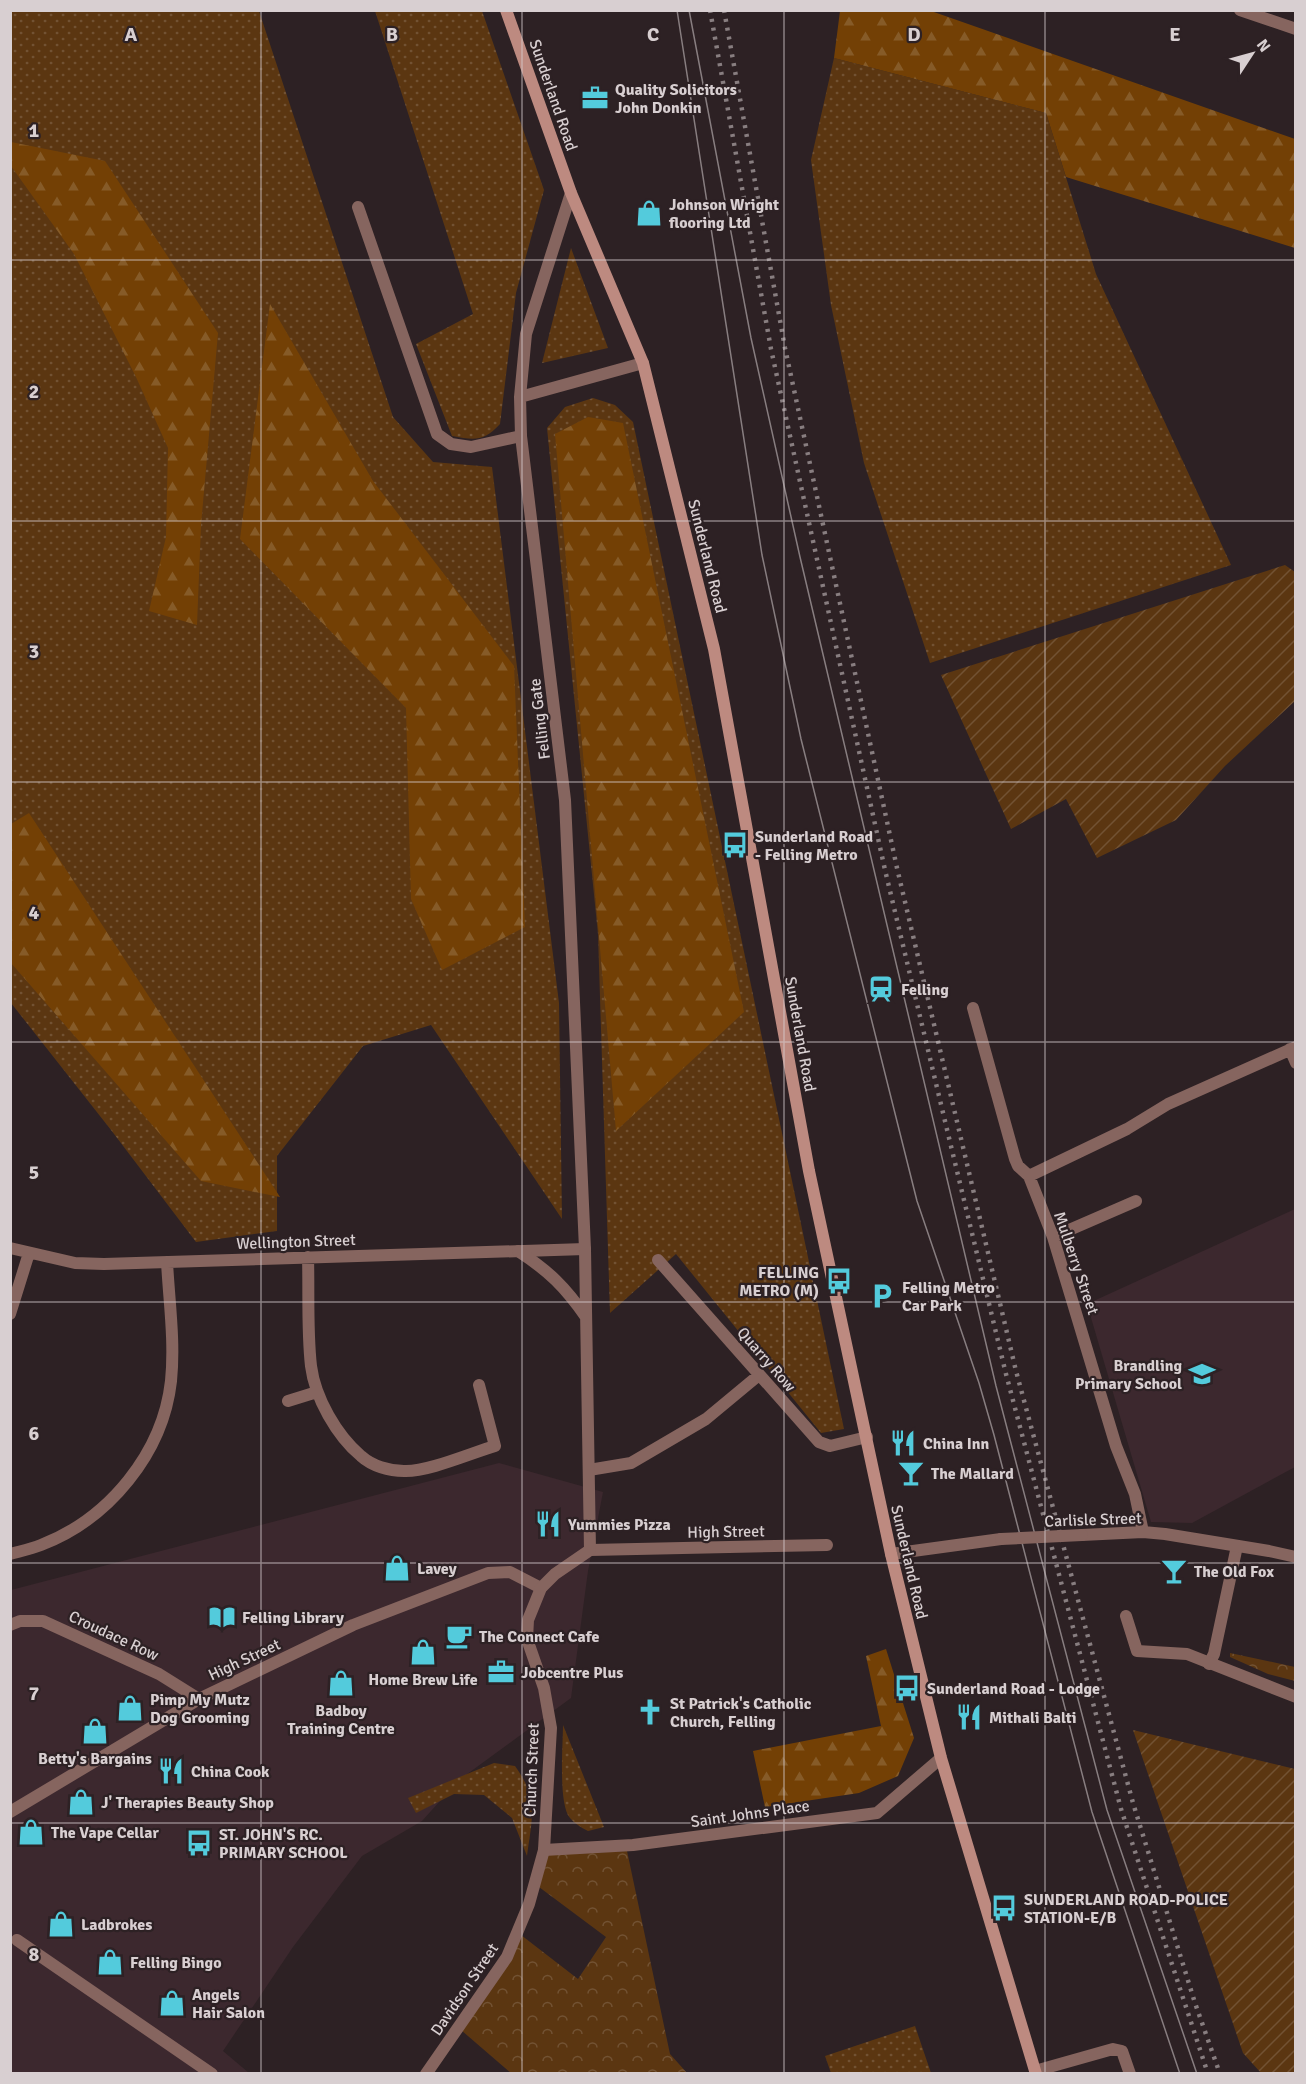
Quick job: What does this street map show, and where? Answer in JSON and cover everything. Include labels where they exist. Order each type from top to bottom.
[{"type":"main road","name":"Sunderland Road","points":[[506,10],[571,193],[643,363],[714,649],[808,1171],[891,1554],[941,1758],[1035,2072]]},
{"type":"street","points":[[1240,10],[1296,29]]},
{"type":"street","name":"Felling Gate","points":[[571,193],[526,334],[520,397],[521,436],[565,800],[585,1249],[590,1550]]},
{"type":"street","points":[[358,207],[437,434],[451,444],[471,447],[521,436]]},
{"type":"street","points":[[520,397],[643,363]]},
{"type":"street","name":"Mulberry Street","points":[[973,1008],[1015,1159],[1018,1166],[1029,1176],[1053,1237],[1116,1446],[1135,1494],[1143,1532]]},
{"type":"street","points":[[1029,1176],[1127,1129],[1168,1104],[1293,1048],[1296,1063]]},
{"type":"street","points":[[1053,1237],[1136,1201]]},
{"type":"street","name":"Wellington Street","points":[[10,1248],[75,1263],[585,1249]]},
{"type":"street","points":[[518,1251],[542,1267],[566,1290],[586,1317]]},
{"type":"street","points":[[10,1314],[29,1253]]},
{"type":"street","points":[[308,1257],[311,1367],[317,1392],[345,1439],[362,1457],[384,1469],[405,1472],[495,1446],[479,1385]]},
{"type":"street","name":"Quarry Row","points":[[658,1260],[819,1442],[830,1446],[867,1437]]},
{"type":"street","points":[[10,1554],[41,1545],[66,1533],[91,1516],[117,1494],[137,1469],[153,1442],[164,1413],[171,1382],[172,1343],[166,1262]]},
{"type":"street","points":[[589,1470],[631,1463],[706,1419],[759,1375]]},
{"type":"street","points":[[288,1401],[317,1392]]},
{"type":"street","name":"Carlisle Street","points":[[891,1554],[1000,1539],[1143,1532],[1296,1557]]},
{"type":"street","name":"High Street","points":[[590,1550],[827,1545]]},
{"type":"street","points":[[1209,1664],[1214,1654],[1238,1546]]},
{"type":"street","points":[[541,1588],[555,1574],[590,1550]]},
{"type":"street","name":"High Street","points":[[10,1812],[199,1698],[353,1625],[488,1573],[510,1572],[541,1588]]},
{"type":"street","name":"Church Street","points":[[541,1588],[528,1620],[527,1639],[544,1688],[551,1728],[544,1850]]},
{"type":"street","points":[[1126,1616],[1137,1651],[1187,1654],[1296,1696]]},
{"type":"street","name":"Croudace Row","points":[[10,1625],[43,1621],[159,1674],[199,1698]]},
{"type":"street","name":"Saint Johns Place","points":[[544,1850],[633,1845],[877,1813],[941,1758]]},
{"type":"street","name":"Davidson Street","points":[[426,2073],[507,1957],[530,1904],[544,1850]]},
{"type":"street","points":[[17,1940],[212,2073]]},
{"type":"street","points":[[1035,2072],[1113,2049],[1122,2051],[1130,2073]]},
{"type":"shaded area","name":"Brandling Primary School","points":[[1295,1209],[1295,1467],[1192,1523],[1151,1522],[1087,1304]]},
{"type":"shaded area","points":[[499,1463],[603,1492],[588,1571],[571,1698],[459,1780],[422,1821],[362,1856],[293,1947],[223,2051],[249,2073],[11,2074],[11,1590]]},
{"type":"green space","points":[[11,11],[259,11],[393,417],[433,462],[492,467],[559,1003],[562,1219],[431,1025],[363,1046],[277,1156],[277,1231],[196,1242],[11,1003]]},
{"type":"green space","points":[[375,11],[482,11],[544,190],[516,293],[500,424],[484,437],[452,436],[416,344],[473,314]]},
{"type":"green space","points":[[840,11],[931,11],[1295,139],[1295,248],[1066,177],[1046,113],[834,58]]},
{"type":"green space","points":[[834,58],[1046,113],[1096,274],[1231,565],[930,663],[864,463],[831,305],[811,160]]},
{"type":"green space","points":[[11,142],[105,161],[218,333],[201,525],[197,625],[149,611],[166,537],[168,448],[136,377],[74,254],[11,166]]},
{"type":"green space","points":[[571,248],[608,348],[542,363]]},
{"type":"green space","points":[[270,304],[373,481],[514,666],[525,927],[442,970],[411,899],[406,708],[240,539]]},
{"type":"green space","points":[[593,398],[615,405],[633,422],[844,1429],[821,1433],[676,1254],[610,1313],[598,934],[547,428],[565,407]]},
{"type":"green space","points":[[588,417],[623,423],[744,1012],[616,1131],[555,434]]},
{"type":"green space","points":[[1285,565],[1295,572],[1295,701],[1225,766],[1176,820],[1097,858],[1066,799],[1011,829],[941,675]]},
{"type":"green space","points":[[29,813],[280,1197],[201,1181],[11,963],[11,824]]},
{"type":"green space","points":[[886,1649],[914,1738],[898,1776],[859,1793],[765,1807],[753,1751],[881,1726],[866,1656]]},
{"type":"green space","points":[[1230,1653],[1295,1667],[1295,1681],[1268,1674],[1230,1657]]},
{"type":"green space","points":[[563,1725],[604,1827],[588,1831],[574,1822],[566,1811],[562,1760]]},
{"type":"green space","points":[[1133,1730],[1295,1769],[1295,2073],[1261,2073],[1243,2053]]},
{"type":"green space","points":[[494,1763],[515,1766],[528,1789],[532,1820],[527,1856],[512,1818],[484,1795],[454,1794],[416,1813],[408,1798]]},
{"type":"green space","points":[[627,1851],[670,2054],[687,2073],[511,2073],[461,2030],[521,1935],[578,1979],[606,1937],[539,1887],[548,1855]]},
{"type":"green space","points":[[915,2026],[931,2073],[831,2073],[825,2056]]},
{"type":"tram line","points":[[677,10],[762,555],[801,739],[917,1201],[979,1383],[994,1435],[1092,1812],[1180,2074]]},
{"type":"tram line","points":[[689,10],[751,338],[800,557],[996,1386],[1107,1810],[1197,2074]]},
{"type":"railway","points":[[710,10],[771,349],[885,870],[950,1142],[1006,1374],[1121,1809],[1208,2074]]},
{"type":"railway","points":[[724,10],[785,348],[897,868],[1016,1371],[1133,1803],[1195,2003],[1220,2074]]},
{"type":"place","name":"Quality Solicitors John Donkin","points":[[595,98]]},
{"type":"place","name":"Johnson Wright flooring Ltd","points":[[649,213]]},
{"type":"place","name":"Sunderland Road - Felling Metro","points":[[735,845]]},
{"type":"place","name":"Felling","points":[[881,989]]},
{"type":"place","name":"FELLING METRO (M)","points":[[839,1281]]},
{"type":"place","name":"Felling Metro Car Park","points":[[882,1296]]},
{"type":"place","name":"Brandling Primary School","points":[[1202,1374]]},
{"type":"place","name":"China Inn","points":[[903,1443]]},
{"type":"place","name":"The Mallard","points":[[911,1473]]},
{"type":"place","name":"Yummies Pizza","points":[[548,1524]]},
{"type":"place","name":"Lavey","points":[[397,1568]]},
{"type":"place","name":"The Old Fox","points":[[1174,1571]]},
{"type":"place","name":"Felling Library","points":[[222,1617]]},
{"type":"place","name":"The Connect Cafe","points":[[459,1636]]},
{"type":"place","name":"Home Brew Life","points":[[423,1652]]},
{"type":"place","name":"Jobcentre Plus","points":[[501,1672]]},
{"type":"place","name":"Badboy Training Centre","points":[[341,1683]]},
{"type":"place","name":"Sunderland Road - Lodge","points":[[907,1688]]},
{"type":"place","name":"Pimp My Mutz Dog Grooming","points":[[130,1708]]},
{"type":"place","name":"St Patrick's Catholic Church, Felling","points":[[650,1712]]},
{"type":"place","name":"Mithali Balti","points":[[969,1717]]},
{"type":"place","name":"Betty's Bargains","points":[[95,1731]]},
{"type":"place","name":"China Cook","points":[[171,1771]]},
{"type":"place","name":"J' Therapies Beauty Shop","points":[[81,1802]]},
{"type":"place","name":"The Vape Cellar","points":[[31,1832]]},
{"type":"place","name":"ST. JOHN'S RC. PRIMARY SCHOOL","points":[[199,1843]]},
{"type":"place","name":"SUNDERLAND ROAD-POLICE STATION-E/B","points":[[1004,1908]]},
{"type":"place","name":"Ladbrokes","points":[[61,1924]]},
{"type":"place","name":"Felling Bingo","points":[[110,1962]]},
{"type":"place","name":"Angels Hair Salon","points":[[172,2003]]}]
